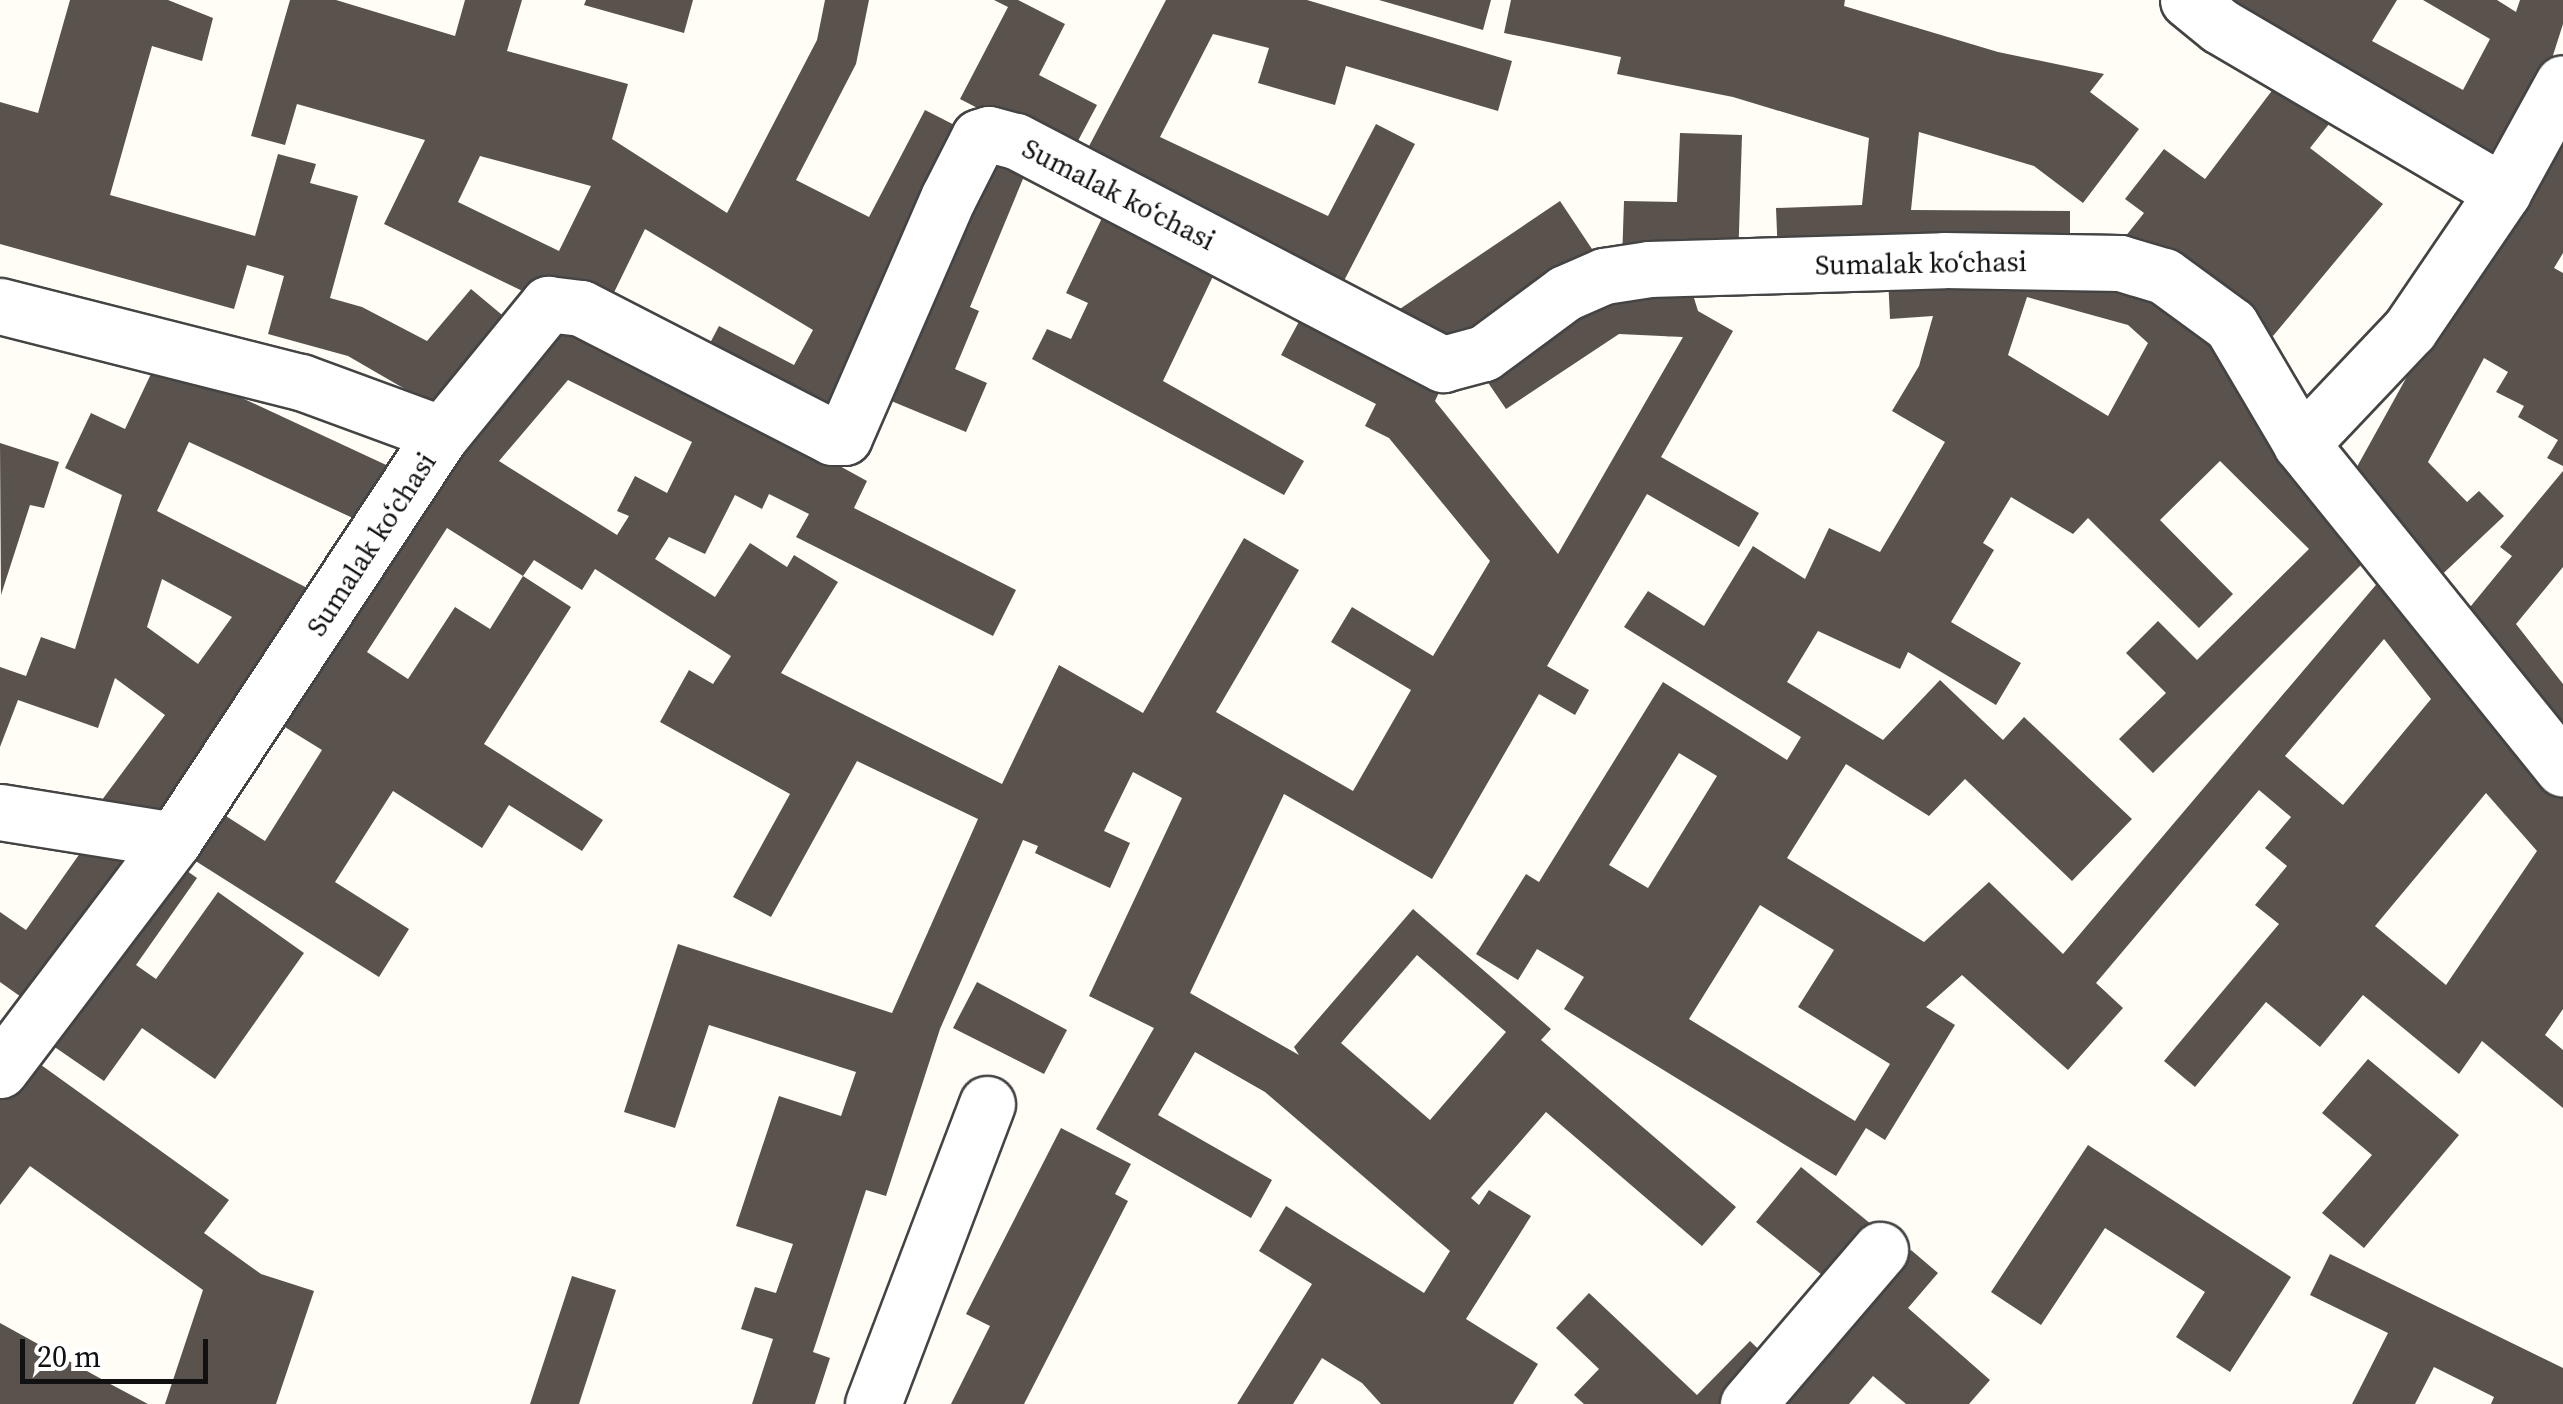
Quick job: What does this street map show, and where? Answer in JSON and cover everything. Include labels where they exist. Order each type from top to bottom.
[{"type":"street","points":[[2188,0],[2220,26],[2503,192]]},
{"type":"street","points":[[2301,444],[2410,329],[2503,192],[2563,83]]},
{"type":"street","name":"Sumalak koʻchasi","points":[[0,1070],[174,840],[442,434],[548,304],[562,301],[832,437],[844,437],[948,198],[979,137],[989,134],[1016,141],[1443,364],[1484,353],[1565,293],[1604,276],[1648,269],[1944,260],[2120,262],[2164,276],[2231,325],[2301,444],[2563,769]]},
{"type":"street","points":[[0,306],[301,382],[442,434]]},
{"type":"street","points":[[0,812],[174,840]]},
{"type":"street","points":[[872,1404],[987,1104]]},
{"type":"street","points":[[1748,1404],[1880,1250]]},
{"type":"building","points":[[70,0],[168,0],[213,18],[202,61],[152,46],[110,195],[255,236],[278,154],[316,164],[310,183],[358,196],[330,298],[362,307],[427,341],[471,289],[519,329],[448,414],[348,356],[268,334],[284,276],[247,265],[234,309],[0,244],[0,102],[38,113]]},
{"type":"building","points":[[290,0],[336,0],[455,36],[465,0],[522,0],[507,51],[628,84],[612,139],[727,213],[817,40],[825,0],[869,0],[856,64],[796,180],[869,217],[925,110],[978,137],[825,432],[698,366],[719,326],[794,365],[813,330],[645,229],[602,317],[537,298],[384,224],[425,140],[297,104],[285,145],[251,136]],"holes":[[[480,156],[591,186],[559,251],[458,202]]]},
{"type":"building","points":[[586,0],[693,0],[684,33],[584,5]]},
{"type":"building","points":[[994,0],[1018,0],[1065,24],[1039,75],[1097,105],[1070,156],[960,99],[1008,7]]},
{"type":"building","points":[[1166,0],[1307,0],[1512,61],[1498,111],[1346,66],[1335,105],[1258,83],[1269,48],[1213,34],[1160,137],[1328,216],[1376,124],[1415,144],[1334,300],[1078,167]]},
{"type":"building","points":[[1379,0],[1491,0],[1483,30]]},
{"type":"building","points":[[1511,0],[1845,0],[1844,6],[1998,52],[2104,74],[2090,92],[2139,129],[2083,203],[2034,166],[1919,132],[1911,210],[2070,211],[2070,253],[1778,257],[1776,208],[1862,205],[1869,138],[1733,97],[1617,74],[1621,57],[1504,33]]},
{"type":"building","points":[[2205,0],[2397,0],[2372,41],[2463,90],[2490,39],[2423,0],[2497,0],[2516,12],[2520,0],[2563,0],[2563,24],[2548,71],[2497,163]]},
{"type":"building","points":[[2280,80],[2333,119],[2310,148],[2383,204],[2273,336],[2168,257],[2125,237],[2144,213],[2125,199],[2164,149],[2205,179]]},
{"type":"building","points":[[2563,95],[2563,253],[2554,268],[2563,273],[2563,466],[2547,458],[2558,440],[2518,417],[2524,406],[2496,392],[2508,372],[2484,358],[2428,462],[2467,502],[2479,491],[2504,516],[2431,585],[2343,492]]},
{"type":"building","points":[[1680,133],[1742,135],[1738,264],[1622,261],[1624,201],[1677,202]]},
{"type":"building","points":[[972,151],[1025,174],[970,307],[979,311],[955,369],[987,383],[966,432],[872,393]]},
{"type":"building","points":[[1560,201],[1594,252],[1436,359],[1385,319]]},
{"type":"building","points":[[1102,218],[1216,270],[1163,381],[1304,461],[1284,495],[1032,359],[1047,329],[1071,339],[1088,303],[1066,293]]},
{"type":"building","points":[[1888,277],[2160,291],[2204,332],[2371,555],[2153,773],[2119,739],[2166,693],[2126,653],[2158,621],[2197,660],[2309,549],[2220,461],[2160,520],[2233,594],[2199,628],[2088,518],[2073,534],[2011,497],[1983,543],[1994,550],[1951,622],[2021,663],[1996,705],[1908,652],[1900,669],[1818,631],[1787,682],[1883,740],[1940,680],[2003,740],[2024,717],[2132,819],[2072,881],[1965,779],[1929,816],[1846,764],[1787,858],[1924,942],[1989,882],[2063,954],[2386,573],[2563,787],[2563,1009],[2545,1035],[2563,1050],[2563,1108],[2482,1041],[2459,1074],[2363,995],[2320,1047],[2266,1002],[2195,1087],[2164,1061],[2279,924],[2255,905],[2287,866],[2265,848],[2291,817],[2259,790],[2096,983],[2123,1008],[2068,1070],[1962,975],[1926,1007],[1955,1025],[1885,1140],[1866,1128],[1836,1176],[1564,1009],[1584,977],[1537,949],[1518,980],[1476,954],[1526,874],[1539,882],[1663,682],[1787,760],[1801,737],[1624,627],[1648,591],[1704,626],[1753,546],[1805,579],[1829,528],[1880,552],[1945,442],[1892,411],[1919,366],[1933,316],[1890,319]],"holes":[[[2027,297],[2128,325],[2148,343],[2108,416],[2008,355]],[[2384,639],[2431,699],[2343,805],[2285,756]],[[1679,753],[1717,776],[1648,888],[1609,865]],[[2486,793],[2537,851],[2446,985],[2375,926]],[[1760,905],[1834,950],[1798,1007],[1890,1064],[1855,1121],[1689,1019]]]},
{"type":"building","points":[[1690,285],[1698,311],[1733,331],[1661,457],[1759,513],[1739,547],[1647,494],[1547,666],[1589,690],[1575,715],[1539,694],[1432,879],[1284,794],[1190,993],[1299,1055],[1294,1047],[1413,909],[1551,1029],[1541,1040],[1736,1207],[1702,1246],[1546,1112],[1471,1198],[1479,1205],[1489,1190],[1531,1216],[1466,1319],[1538,1364],[1513,1404],[1381,1404],[1362,1383],[1322,1358],[1293,1404],[1237,1404],[1312,1284],[1259,1251],[1286,1206],[1424,1293],[1450,1251],[1265,1092],[1195,1052],[1158,1115],[1272,1180],[1251,1218],[1096,1129],[1154,1028],[1089,996],[1182,798],[1133,772],[1104,831],[1130,843],[1110,888],[1035,853],[1038,846],[1023,840],[940,1029],[886,1196],[866,1190],[813,1352],[830,1358],[815,1404],[752,1404],[773,1339],[741,1329],[755,1287],[776,1293],[793,1244],[736,1226],[779,1096],[841,1116],[856,1072],[709,1025],[675,1128],[624,1112],[678,944],[892,1013],[978,819],[857,761],[771,917],[733,897],[790,794],[660,722],[689,670],[713,684],[731,656],[595,569],[582,590],[534,560],[523,576],[571,607],[484,744],[603,820],[582,851],[509,805],[482,848],[393,791],[335,882],[409,929],[379,977],[175,848],[204,802],[265,841],[322,750],[267,716],[450,429],[567,316],[867,481],[854,508],[1016,590],[993,636],[796,537],[809,514],[769,494],[762,509],[735,495],[705,554],[669,537],[655,559],[715,597],[750,543],[787,567],[794,555],[838,582],[781,673],[1002,784],[1059,665],[1143,713],[1244,538],[1299,570],[1216,712],[1353,791],[1411,690],[1331,642],[1352,607],[1433,656],[1490,561],[1389,438],[1365,426],[1376,404],[1281,355],[1309,303],[1442,386],[1435,401],[1558,554],[1683,337],[1619,334],[1506,409],[1474,362],[1588,288]],"holes":[[[568,380],[692,442],[667,493],[635,476],[617,511],[629,516],[617,535],[499,461]],[[447,528],[523,576],[490,629],[455,607],[408,679],[367,652]],[[1417,955],[1506,1032],[1430,1120],[1341,1043]]]},
{"type":"building","points":[[158,359],[397,470],[370,526],[189,442],[157,511],[323,596],[159,818],[96,808],[165,715],[115,678],[98,728],[18,700],[0,747],[0,667],[26,676],[41,637],[75,649],[122,495],[65,468],[91,413],[125,429]],"holes":[[[162,579],[232,617],[198,664],[147,627]]]},
{"type":"building","points":[[0,443],[59,462],[44,508],[30,505],[1,595]]},
{"type":"building","points":[[2563,471],[2563,567],[2516,624],[2563,684],[2563,762],[2457,623],[2512,556],[2500,547]]},
{"type":"building","points":[[90,839],[135,871],[38,1009],[0,982],[0,912],[26,930]]},
{"type":"building","points":[[170,859],[197,878],[136,965],[156,979],[218,892],[304,953],[215,1079],[142,1028],[104,1081],[43,1039]]},
{"type":"building","points":[[977,982],[1067,1030],[1044,1074],[953,1028]]},
{"type":"building","points":[[30,1057],[229,1200],[204,1233],[261,1274],[314,1291],[276,1404],[165,1404],[203,1290],[30,1166],[0,1205],[0,1098]]},
{"type":"building","points":[[2368,1059],[2459,1135],[2364,1248],[2322,1213],[2372,1155],[2322,1113]]},
{"type":"building","points":[[1061,1128],[1131,1164],[1115,1194],[1128,1201],[1024,1404],[951,1404],[990,1326],[966,1314]]},
{"type":"building","points":[[2088,1145],[2291,1277],[2230,1372],[2176,1337],[2205,1292],[2105,1228],[2041,1325],[1991,1292]]},
{"type":"building","points":[[1801,1167],[1882,1233],[1837,1287],[1756,1222]]},
{"type":"building","points":[[1911,1250],[1938,1273],[1908,1308],[1990,1380],[1969,1404],[1906,1404],[1873,1376],[1849,1404],[1756,1404],[1862,1307]]},
{"type":"building","points":[[2330,1254],[2563,1368],[2563,1404],[2491,1404],[2494,1397],[2434,1367],[2415,1404],[2352,1404],[2388,1333],[2310,1295]]},
{"type":"building","points":[[572,1276],[616,1290],[579,1404],[530,1404]]},
{"type":"building","points":[[1589,1293],[1697,1395],[1750,1341],[1775,1365],[1737,1404],[1584,1404],[1574,1395],[1599,1369],[1556,1328]]},
{"type":"building","points":[[0,1323],[114,1386],[148,1404],[0,1404]]}]
